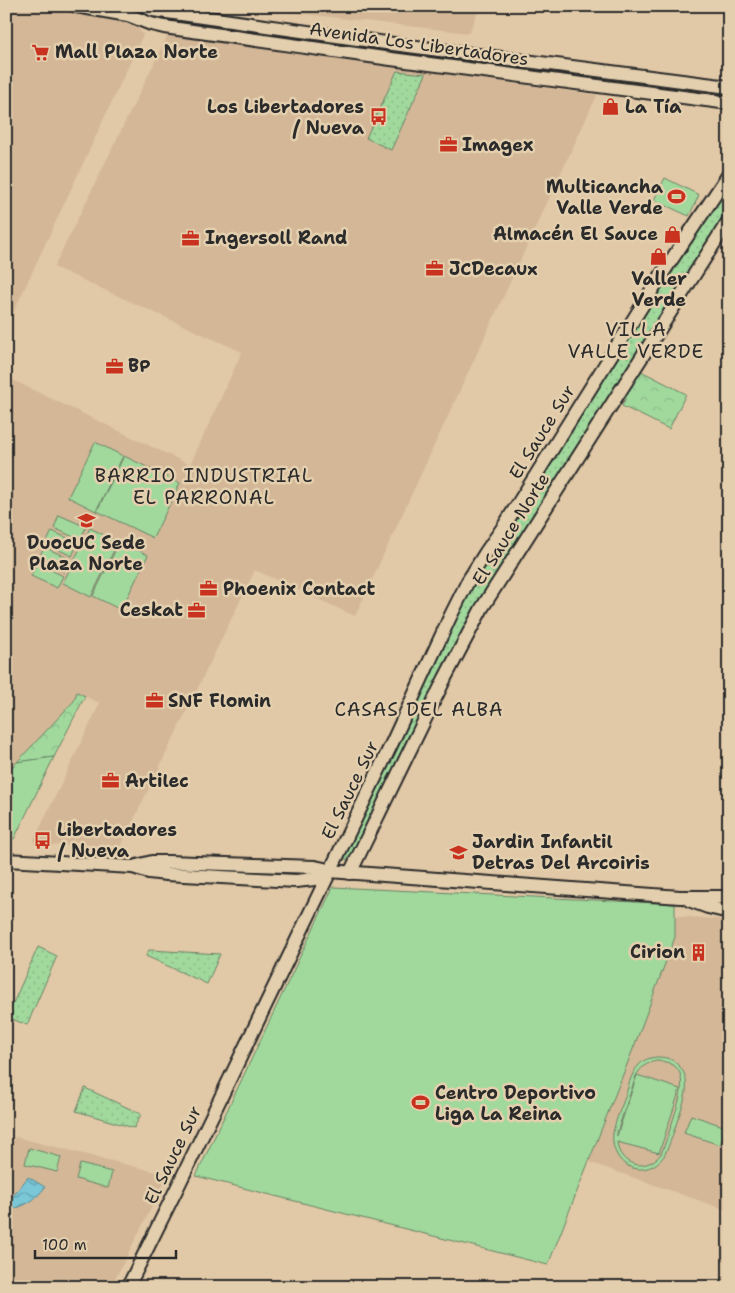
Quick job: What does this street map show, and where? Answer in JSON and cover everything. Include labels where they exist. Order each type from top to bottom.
[{"type":"street","name":"Avenida Los Libertadores","points":[[76,6],[128,15],[164,27],[391,59],[729,102]]},
{"type":"street","name":"Avenida Los Libertadores","points":[[146,6],[153,10],[393,44],[729,87]]},
{"type":"street","name":"El Sauce Sur","points":[[128,1287],[428,669],[468,581],[662,274],[729,174]]},
{"type":"street","name":"El Sauce Norte","points":[[350,873],[445,678],[490,594],[729,220]]},
{"type":"street","points":[[428,669],[435,676],[445,678]]},
{"type":"street","points":[[6,860],[133,867],[149,872],[166,874],[296,880],[319,878],[330,871],[680,896],[729,897]]},
{"type":"street","points":[[680,896],[708,907],[729,912]]},
{"type":"shaded area","name":"Mall Plaza Norte","points":[[6,6],[37,6],[132,21],[143,35],[6,328]]},
{"type":"shaded area","points":[[236,6],[480,6],[469,33]]},
{"type":"shaded area","points":[[168,35],[597,95],[355,616],[255,570],[121,846],[36,845],[34,840],[100,703],[77,693],[74,701],[6,773],[6,377],[190,465],[242,352],[54,267]]},
{"type":"shaded area","points":[[675,916],[729,920],[729,1211],[589,1162],[675,937]]},
{"type":"shaded area","points":[[15,1137],[168,1175],[111,1287],[6,1287],[6,1156]]},
{"type":"green space","points":[[397,71],[426,74],[391,150],[366,138]]},
{"type":"green space","name":"Multicancha Valle Verde","points":[[665,178],[699,195],[689,216],[654,200]]},
{"type":"green space","points":[[729,178],[729,211],[507,556],[489,587],[354,860],[334,858],[470,586]]},
{"type":"green space","points":[[639,370],[686,394],[669,429],[622,406]]},
{"type":"green space","points":[[95,442],[123,456],[96,511],[68,497]]},
{"type":"green space","points":[[124,456],[180,483],[153,538],[97,511]]},
{"type":"green space","points":[[59,515],[86,527],[80,540],[54,528]]},
{"type":"green space","points":[[90,528],[118,542],[91,597],[63,583]]},
{"type":"green space","points":[[52,531],[78,543],[72,556],[46,544]]},
{"type":"green space","points":[[120,541],[148,555],[121,610],[93,596]]},
{"type":"green space","points":[[44,547],[70,559],[64,572],[38,560]]},
{"type":"green space","points":[[37,563],[63,576],[57,588],[31,576]]},
{"type":"green space","points":[[77,692],[85,696],[54,757],[17,762],[74,701]]},
{"type":"green space","points":[[54,757],[14,839],[6,838],[6,773],[17,762]]},
{"type":"green space","name":"Centro Deportivo Liga La Reina","points":[[333,887],[675,904],[675,937],[548,1265],[196,1176]]},
{"type":"green space","points":[[38,947],[57,956],[27,1025],[7,1017]]},
{"type":"green space","points":[[149,950],[220,954],[207,984],[146,956]]},
{"type":"green space","points":[[653,1057],[667,1058],[677,1064],[685,1076],[686,1090],[683,1105],[664,1156],[653,1166],[646,1169],[638,1169],[626,1165],[618,1157],[615,1151],[613,1133],[633,1073],[642,1062]],"holes":[[[652,1062],[668,1063],[680,1073],[681,1081],[679,1099],[669,1131],[661,1154],[655,1160],[648,1164],[634,1164],[623,1157],[617,1142],[659,1153],[680,1089],[637,1075],[617,1136],[617,1132],[636,1076],[639,1071]]]},
{"type":"green space","points":[[85,1088],[141,1114],[134,1128],[76,1111]]},
{"type":"green space","points":[[691,1115],[726,1127],[720,1145],[684,1133]]},
{"type":"green space","points":[[29,1148],[61,1157],[57,1172],[25,1164]]},
{"type":"green space","points":[[80,1164],[112,1172],[108,1188],[76,1179]]},
{"type":"water","points":[[28,1177],[45,1187],[30,1202],[10,1210],[7,1204]]},
{"type":"place","name":"Mall Plaza Norte","points":[[41,52]]},
{"type":"place","name":"La Tía","points":[[611,107]]},
{"type":"place","name":"Los Libertadores / Nueva","points":[[378,117]]},
{"type":"place","name":"Imagex","points":[[448,145]]},
{"type":"place","name":"Multicancha Valle Verde","points":[[677,197]]},
{"type":"place","name":"Almacén El Sauce","points":[[672,234]]},
{"type":"place","name":"Ingersoll Rand","points":[[191,238]]},
{"type":"place","name":"Valler Verde","points":[[659,256]]},
{"type":"place","name":"JCDecaux","points":[[435,269]]},
{"type":"place","name":"BP","points":[[114,366]]},
{"type":"place","name":"DuocUC Sede Plaza Norte","points":[[86,520]]},
{"type":"place","name":"Phoenix Contact","points":[[209,589]]},
{"type":"place","name":"Ceskat","points":[[197,610]]},
{"type":"place","name":"SNF Flomin","points":[[154,701]]},
{"type":"place","name":"Artilec","points":[[111,781]]},
{"type":"place","name":"Libertadores / Nueva","points":[[43,840]]},
{"type":"place","name":"Jardin Infantil Detras Del Arcoiris","points":[[458,852]]},
{"type":"place","name":"Cirion","points":[[699,952]]},
{"type":"place","name":"Centro Deportivo Liga La Reina","points":[[421,1103]]},
{"type":"district","name":"VILLA VALLE VERDE","points":[[636,340]]},
{"type":"district","name":"BARRIO INDUSTRIAL EL PARRONAL","points":[[204,486]]},
{"type":"district","name":"CASAS DEL ALBA","points":[[419,709]]}]
